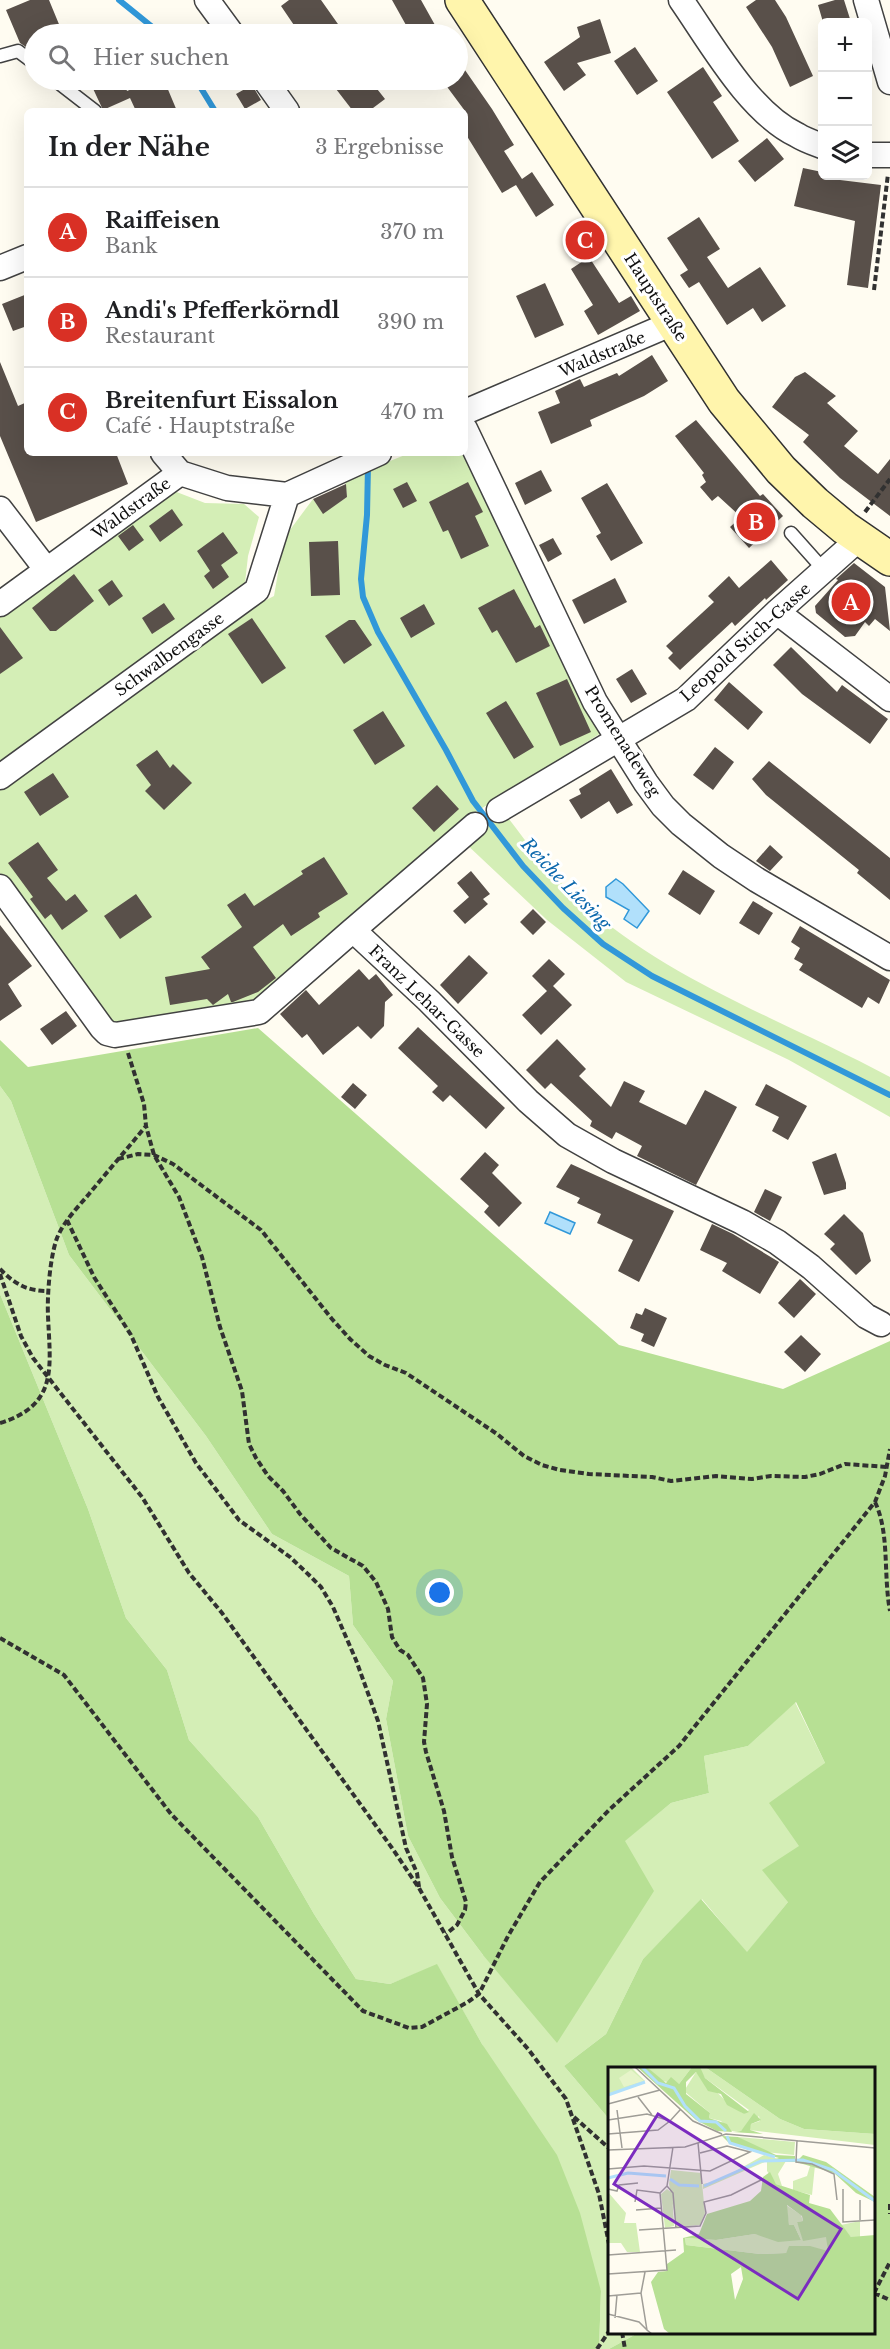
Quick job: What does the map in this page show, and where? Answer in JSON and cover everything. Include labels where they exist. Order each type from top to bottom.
[{"type":"main road","name":"Hauptstraße","points":[[462,0],[724,401],[753,439],[815,503],[877,543]]},
{"type":"street","points":[[207,0],[225,24]]},
{"type":"street","points":[[681,0],[743,89],[765,112],[795,135],[818,144]]},
{"type":"street","points":[[866,0],[890,82]]},
{"type":"street","points":[[272,90],[286,108]]},
{"type":"street","points":[[872,156],[889,161]]},
{"type":"street","points":[[0,268],[24,257]]},
{"type":"street","name":"Waldstraße","points":[[468,411],[673,323]]},
{"type":"street","name":"Promenadeweg","points":[[468,435],[596,702],[646,783],[663,806],[681,824],[721,856],[757,880],[890,958]]},
{"type":"street","points":[[166,456],[180,473]]},
{"type":"street","points":[[287,495],[368,458]]},
{"type":"street","name":"Waldstraße","points":[[0,603],[180,473],[227,488],[287,495]]},
{"type":"street","name":"Schwalbengasse","points":[[0,777],[257,590],[287,495]]},
{"type":"street","points":[[0,508],[46,569]]},
{"type":"street","name":"Leopold Stich-Gasse","points":[[499,810],[686,699],[824,570],[877,543]]},
{"type":"street","points":[[777,612],[890,699]]},
{"type":"street","points":[[0,887],[102,1028],[107,1033],[123,1035],[259,1012],[475,825]]},
{"type":"street","name":"Franz Lehar-Gasse","points":[[353,930],[429,1001],[528,1101],[567,1135],[613,1161],[742,1222],[777,1242],[811,1267],[866,1316],[881,1324]]},
{"type":"lane","points":[[0,56],[18,51],[24,56]]},
{"type":"lane","points":[[69,90],[91,108]]},
{"type":"lane","points":[[791,533],[824,570]]},
{"type":"path","points":[[874,290],[889,161]]},
{"type":"path","points":[[877,543],[890,479]]},
{"type":"path","points":[[123,1035],[144,1104],[146,1126],[154,1155],[179,1197],[202,1257],[220,1327],[242,1391],[246,1434],[256,1458],[268,1476],[331,1548],[363,1566],[370,1574],[388,1609],[392,1637],[400,1650],[408,1655],[423,1678],[427,1704],[424,1742],[444,1811],[452,1857],[466,1902],[465,1910],[457,1925],[446,1934]]},
{"type":"path","points":[[0,1423],[15,1419],[30,1410],[42,1397],[49,1380],[51,1361],[49,1291],[56,1241],[67,1220],[146,1126]]},
{"type":"path","points":[[118,1159],[138,1154],[154,1155],[173,1164],[261,1230],[332,1319],[369,1356],[406,1373],[497,1434],[524,1456],[542,1465],[589,1474],[652,1477],[671,1481],[716,1476],[752,1479],[771,1476],[805,1477],[846,1464],[888,1467]]},
{"type":"path","points":[[67,1220],[94,1277],[131,1335],[158,1397],[196,1463],[239,1520],[290,1557],[321,1587],[333,1607],[378,1721],[406,1848],[417,1873],[419,1888]]},
{"type":"path","points":[[0,1269],[22,1288],[32,1291],[49,1291]]},
{"type":"path","points":[[0,1274],[21,1336],[33,1358],[142,1497],[197,1584],[222,1613],[309,1732],[419,1888],[479,1994],[566,2099],[599,2194],[608,2244]]},
{"type":"path","points":[[0,1638],[64,1675],[171,1814],[363,2012],[409,2028],[422,2027],[479,1994],[508,1936],[540,1882],[609,1810],[679,1746],[875,1502],[888,1467],[890,1449]]},
{"type":"path","points":[[875,1502],[881,1510],[888,1531],[890,1611]]},
{"type":"path","points":[[573,2117],[608,2148]]},
{"type":"path","points":[[890,2204],[890,2214]]},
{"type":"path","points":[[875,2289],[890,2262]]},
{"type":"path","points":[[875,2294],[890,2300]]},
{"type":"path","points":[[597,2349],[608,2332]]},
{"type":"path","points":[[622,2334],[625,2349]]},
{"type":"green space","points":[[402,456],[465,456],[601,733],[468,817],[254,1004],[113,1024],[64,962],[0,873],[0,787],[229,619],[274,596],[284,538],[313,499],[323,513],[347,497],[345,479]]},
{"type":"green space","points":[[174,491],[205,503],[244,504],[259,517],[248,556],[245,583],[0,766],[0,617],[36,588]]},
{"type":"green space","points":[[506,815],[567,889],[612,927],[649,953],[728,997],[890,1077],[890,1117],[789,1060],[626,982],[547,920],[464,842]]},
{"type":"green space","points":[[258,1028],[619,1345],[783,1389],[890,1341],[890,2349],[609,2349],[636,2334],[875,2334],[875,2067],[608,2067],[608,2118],[564,2066],[606,2034],[643,1959],[701,1899],[747,1952],[788,1902],[762,1870],[799,1846],[769,1803],[825,1763],[796,1702],[748,1746],[704,1756],[709,1793],[671,1803],[625,1841],[654,1891],[557,2043],[483,1955],[440,1898],[408,1836],[386,1719],[393,1681],[353,1625],[349,1576],[272,1534],[206,1436],[69,1255],[11,1101],[0,1086],[0,1040],[28,1067]]},
{"type":"green space","points":[[0,1086],[11,1101],[69,1255],[206,1436],[272,1534],[349,1576],[353,1625],[393,1681],[386,1719],[408,1836],[440,1898],[483,1955],[671,1803],[709,1793],[704,1756],[748,1746],[795,1702],[825,1763],[799,1847],[788,1902],[747,1953],[702,1899],[643,1959],[606,2034],[564,2066],[608,2118],[608,2334],[636,2334],[609,2349],[599,2349],[601,2291],[482,2044],[437,1965],[390,1984],[356,1979],[314,1914],[258,1817],[189,1740],[167,1670],[126,1618],[88,1509],[0,1294]]},
{"type":"green space","points":[[0,1294],[88,1509],[126,1618],[167,1670],[189,1740],[258,1817],[314,1914],[356,1979],[390,1984],[437,1964],[482,2044],[557,2155],[580,2213],[601,2291],[599,2349],[0,2349]]},
{"type":"water","points":[[616,879],[649,911],[637,928],[624,919],[629,910],[606,897],[606,887]]},
{"type":"water","points":[[550,1212],[575,1223],[570,1234],[545,1223]]},
{"type":"building","points":[[30,0],[49,0],[59,24],[24,24],[24,46],[20,43],[6,10]]},
{"type":"building","points":[[289,0],[321,0],[338,24],[293,24],[281,6]]},
{"type":"building","points":[[392,0],[421,0],[434,24],[405,24]]},
{"type":"building","points":[[756,0],[775,0],[786,17],[813,76],[790,87],[772,47],[746,7]]},
{"type":"building","points":[[844,0],[850,18],[822,18],[818,5]]},
{"type":"building","points":[[600,19],[611,53],[577,63],[586,75],[564,91],[544,62],[580,37],[577,27]]},
{"type":"building","points":[[635,47],[658,81],[637,95],[614,61]]},
{"type":"building","points":[[703,67],[722,96],[713,102],[739,141],[712,159],[667,92]]},
{"type":"building","points":[[468,74],[514,145],[504,151],[522,179],[532,172],[554,205],[536,217],[516,185],[502,193],[468,138],[468,108],[463,108],[449,90],[468,90]]},
{"type":"building","points":[[94,90],[168,90],[176,108],[135,108],[130,98],[108,108],[102,108]]},
{"type":"building","points":[[243,90],[255,90],[261,100],[244,108],[236,94]]},
{"type":"building","points":[[337,90],[378,90],[385,99],[373,108],[351,108]]},
{"type":"building","points":[[767,138],[784,159],[755,182],[738,161]]},
{"type":"building","points":[[803,168],[818,171],[818,180],[881,185],[868,288],[847,285],[855,221],[794,206]]},
{"type":"building","points":[[699,217],[720,249],[707,257],[728,288],[760,267],[786,306],[762,322],[753,308],[727,325],[699,282],[689,288],[680,275],[688,270],[667,238]]},
{"type":"building","points":[[589,257],[619,303],[631,296],[640,311],[598,335],[584,311],[593,305],[571,269]]},
{"type":"building","points":[[545,283],[564,325],[535,338],[516,296]]},
{"type":"building","points":[[24,295],[24,327],[13,331],[2,304]]},
{"type":"building","points":[[652,355],[668,381],[644,396],[590,420],[592,426],[551,444],[538,412],[560,403],[555,391],[580,379],[584,387],[617,373],[619,376]]},
{"type":"building","points":[[0,362],[18,406],[24,403],[24,456],[117,456],[128,484],[36,522],[0,436]]},
{"type":"building","points":[[805,372],[836,396],[827,403],[858,431],[844,446],[878,474],[890,459],[890,516],[840,478],[803,442],[809,435],[772,407],[795,377]]},
{"type":"building","points":[[696,420],[760,496],[763,494],[783,516],[749,548],[730,527],[741,517],[718,496],[712,501],[700,487],[706,482],[702,475],[704,473],[675,436]]},
{"type":"building","points":[[541,470],[552,491],[525,505],[515,483]]},
{"type":"building","points":[[407,482],[417,501],[403,508],[393,489]]},
{"type":"building","points":[[468,482],[483,512],[475,516],[489,546],[461,559],[448,530],[443,532],[429,502]]},
{"type":"building","points":[[607,483],[643,543],[611,561],[596,536],[601,533],[581,498]]},
{"type":"building","points":[[346,484],[347,497],[323,514],[313,499]]},
{"type":"building","points":[[172,509],[183,525],[160,542],[149,526]]},
{"type":"building","points":[[133,525],[144,540],[129,551],[118,536]]},
{"type":"building","points":[[223,532],[238,553],[221,565],[229,577],[213,589],[204,576],[210,571],[197,551]]},
{"type":"building","points":[[553,538],[562,554],[548,562],[539,545]]},
{"type":"building","points":[[338,541],[340,595],[311,596],[309,542]]},
{"type":"building","points":[[771,560],[788,580],[735,626],[732,622],[680,670],[668,658],[673,653],[666,646],[714,602],[708,596],[729,576],[739,588]]},
{"type":"building","points":[[854,563],[885,587],[890,631],[875,619],[869,626],[865,622],[855,636],[845,637],[816,613],[815,606],[838,580],[836,579]]},
{"type":"building","points":[[74,574],[94,601],[56,631],[50,631],[32,608]]},
{"type":"building","points":[[615,578],[627,602],[584,624],[572,600]]},
{"type":"building","points":[[112,580],[123,596],[109,606],[98,590]]},
{"type":"building","points":[[514,589],[535,628],[540,625],[550,646],[516,663],[497,630],[492,633],[478,608]]},
{"type":"building","points":[[164,603],[175,619],[152,634],[142,618]]},
{"type":"building","points":[[424,604],[435,624],[411,638],[400,618]]},
{"type":"building","points":[[252,618],[286,668],[262,684],[228,634]]},
{"type":"building","points":[[349,620],[355,620],[372,645],[344,664],[325,636]]},
{"type":"building","points":[[0,627],[23,658],[0,674]]},
{"type":"building","points":[[791,647],[837,692],[842,685],[888,719],[870,744],[802,694],[773,665]]},
{"type":"building","points":[[632,669],[647,694],[631,703],[616,679]]},
{"type":"building","points":[[567,679],[591,732],[560,746],[536,693]]},
{"type":"building","points":[[729,682],[763,712],[748,730],[714,700]]},
{"type":"building","points":[[506,701],[534,747],[514,759],[486,713]]},
{"type":"building","points":[[383,711],[405,746],[375,765],[353,730]]},
{"type":"building","points":[[715,747],[734,762],[713,790],[693,775]]},
{"type":"building","points":[[157,750],[170,768],[173,764],[192,783],[164,810],[145,791],[151,785],[136,765]]},
{"type":"building","points":[[769,761],[890,858],[890,900],[857,873],[859,870],[766,795],[752,779]]},
{"type":"building","points":[[611,769],[633,805],[617,814],[609,801],[581,819],[569,800],[581,794],[579,789]]},
{"type":"building","points":[[53,773],[69,797],[40,816],[24,792]]},
{"type":"building","points":[[437,785],[459,809],[434,832],[412,808]]},
{"type":"building","points":[[38,842],[58,870],[47,878],[66,901],[75,894],[88,911],[62,930],[51,914],[45,919],[30,899],[33,897],[8,863]]},
{"type":"building","points":[[770,845],[783,857],[770,871],[756,861]]},
{"type":"building","points":[[324,857],[348,894],[318,913],[320,917],[291,936],[283,924],[253,947],[276,978],[258,992],[233,1002],[228,994],[213,1005],[207,999],[170,1005],[165,977],[210,969],[201,957],[242,927],[227,905],[245,893],[254,906],[303,874],[301,871]]},
{"type":"building","points":[[683,870],[715,891],[700,915],[668,894]]},
{"type":"building","points":[[471,871],[490,894],[483,899],[488,904],[465,924],[453,911],[469,897],[457,883]]},
{"type":"building","points":[[136,894],[152,917],[120,939],[104,916]]},
{"type":"building","points":[[753,901],[773,913],[759,935],[739,923]]},
{"type":"building","points":[[533,909],[546,922],[533,935],[520,922]]},
{"type":"building","points":[[0,925],[32,966],[8,984],[22,1006],[0,1021]]},
{"type":"building","points":[[800,926],[890,980],[879,1004],[868,997],[862,1008],[799,970],[803,964],[794,959],[800,948],[791,942]]},
{"type":"building","points":[[469,955],[488,973],[458,1004],[440,985]]},
{"type":"building","points":[[549,959],[565,974],[553,986],[572,1005],[541,1035],[522,1015],[547,991],[532,976]]},
{"type":"building","points":[[359,969],[369,980],[376,974],[393,995],[385,1002],[384,1026],[371,1039],[358,1026],[323,1055],[307,1034],[302,1038],[280,1014],[306,990],[319,1005]]},
{"type":"building","points":[[66,1011],[77,1026],[52,1045],[40,1029]]},
{"type":"building","points":[[418,1027],[505,1108],[486,1129],[450,1095],[443,1102],[432,1092],[438,1086],[398,1048]]},
{"type":"building","points":[[557,1039],[586,1069],[579,1076],[611,1107],[624,1081],[645,1091],[639,1102],[686,1125],[705,1090],[737,1107],[696,1185],[637,1156],[642,1146],[616,1132],[612,1139],[590,1126],[592,1121],[551,1083],[545,1089],[526,1070]]},
{"type":"building","points":[[353,1083],[367,1095],[355,1109],[341,1097]]},
{"type":"building","points":[[766,1084],[807,1106],[788,1140],[772,1131],[779,1117],[755,1105]]},
{"type":"building","points":[[485,1152],[499,1165],[492,1173],[522,1203],[499,1227],[484,1212],[489,1206],[460,1179]]},
{"type":"building","points":[[836,1153],[846,1189],[824,1195],[812,1162]]},
{"type":"building","points":[[571,1164],[674,1211],[639,1282],[618,1271],[633,1240],[597,1223],[601,1214],[577,1203],[580,1198],[556,1187]]},
{"type":"building","points":[[765,1189],[782,1197],[770,1221],[754,1212]]},
{"type":"building","points":[[844,1214],[863,1233],[871,1261],[856,1275],[830,1249],[835,1244],[824,1234]]},
{"type":"building","points":[[712,1224],[779,1262],[760,1294],[722,1271],[727,1263],[700,1250]]},
{"type":"building","points":[[800,1279],[816,1294],[794,1318],[778,1303]]},
{"type":"building","points":[[645,1308],[667,1318],[654,1347],[641,1341],[644,1334],[630,1328],[636,1313],[642,1315]]},
{"type":"building","points":[[801,1335],[821,1354],[805,1372],[784,1352]]},
{"type":"waterway","name":"Reiche Liesing","points":[[119,0],[149,24]]},
{"type":"waterway","name":"Reiche Liesing","points":[[202,90],[213,108]]},
{"type":"waterway","name":"Reiche Liesing","points":[[368,466],[367,515],[361,579],[363,597],[378,632],[473,801],[523,866],[563,908],[603,944],[652,976],[890,1095]]},
{"type":"place","name":"Breitenfurt Eissalon","points":[[585,240]]},
{"type":"place","name":"Andi's Pfefferkörndl","points":[[756,522]]},
{"type":"place","name":"Raiffeisen","points":[[851,602]]}]
